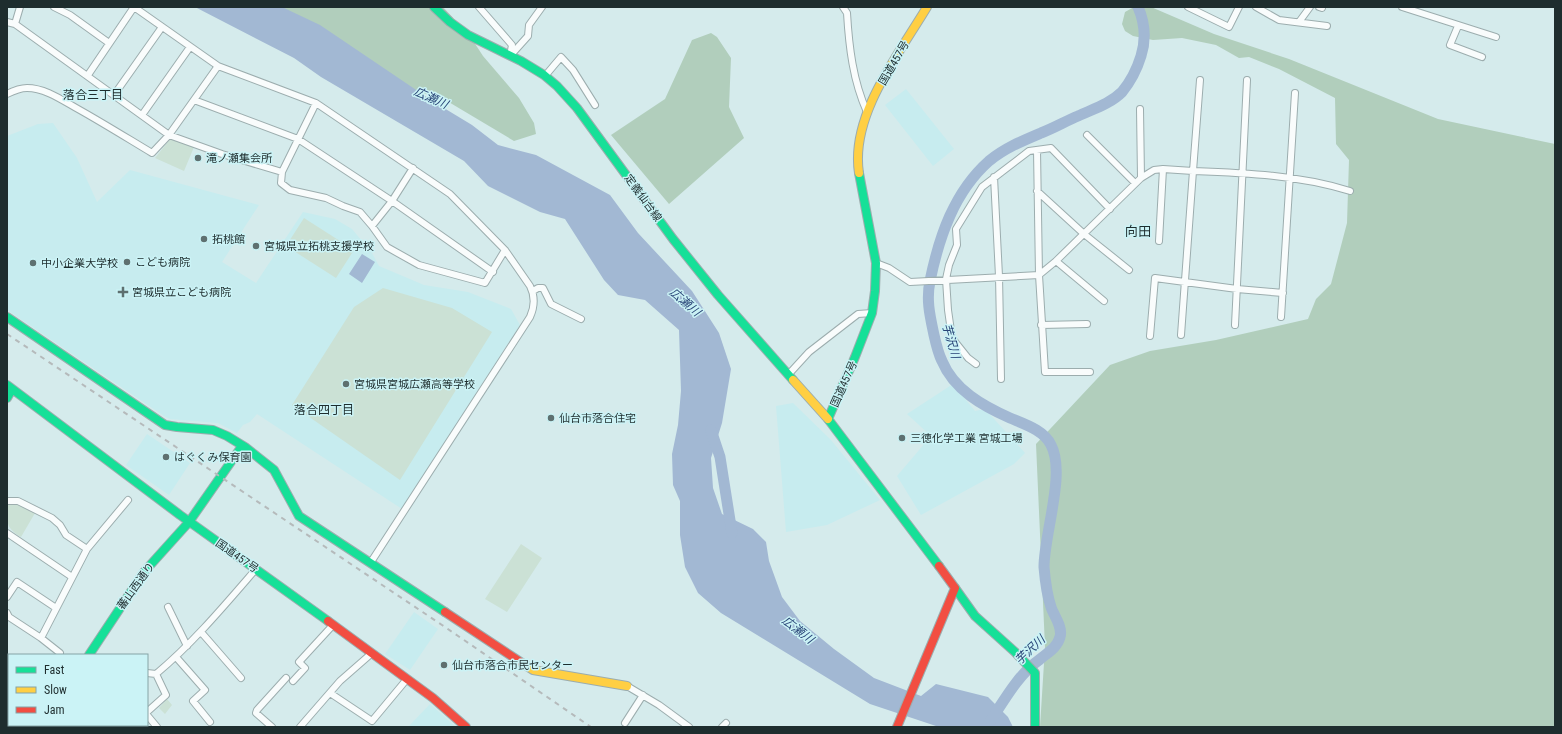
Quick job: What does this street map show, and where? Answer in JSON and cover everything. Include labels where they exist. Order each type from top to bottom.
[{"type":"main road","name":"定義仙台線","points":[[434,7],[460,30],[545,76],[563,92],[577,108],[673,239],[718,295],[828,419]]},
{"type":"main road","name":"国道457号","points":[[927,7],[886,76],[867,112],[859,143],[859,170],[876,263],[875,291],[872,313],[828,419],[955,588]]},
{"type":"main road","points":[[7,317],[165,425],[174,428],[213,430],[223,433],[268,463],[275,471],[293,508],[299,516],[533,670],[627,686]]},
{"type":"main road","name":"国道457号","points":[[10,387],[189,522],[433,698],[466,727]]},
{"type":"main road","points":[[7,398],[10,387]]},
{"type":"main road","name":"蕃山西通り","points":[[90,654],[144,572],[189,522],[242,446]]},
{"type":"main road","points":[[955,588],[975,616],[1015,652],[1035,673],[1033,693],[1036,706],[1035,727]]},
{"type":"main road","points":[[897,727],[955,588]]},
{"type":"street","points":[[15,24],[20,7]]},
{"type":"street","points":[[54,7],[70,15],[109,43]]},
{"type":"street","points":[[88,75],[134,7],[218,66],[316,103],[450,194],[505,250],[533,291],[534,309],[530,317],[371,562]]},
{"type":"street","points":[[479,7],[512,45],[510,56]]},
{"type":"street","points":[[510,56],[528,36],[529,25],[542,7]]},
{"type":"street","points":[[843,7],[847,13],[855,76],[859,95],[867,112]]},
{"type":"street","points":[[1188,7],[1229,28],[1239,7]]},
{"type":"street","points":[[1256,7],[1279,20],[1327,26]]},
{"type":"street","points":[[1299,22],[1310,7]]},
{"type":"street","points":[[1402,7],[1496,37]]},
{"type":"street","points":[[7,22],[15,24],[88,75],[169,135],[222,154],[282,172]]},
{"type":"street","points":[[1458,26],[1450,46],[1482,57]]},
{"type":"street","points":[[114,95],[162,27]]},
{"type":"street","points":[[142,115],[190,46]]},
{"type":"street","points":[[545,76],[561,57],[573,70],[595,105]]},
{"type":"street","points":[[7,94],[26,88],[40,90],[102,122],[152,153],[169,135],[218,66]]},
{"type":"street","points":[[1181,335],[1200,80]]},
{"type":"street","points":[[1235,325],[1247,80]]},
{"type":"street","points":[[1281,318],[1295,94]]},
{"type":"street","points":[[194,100],[298,139],[392,201],[493,272]]},
{"type":"street","points":[[316,103],[282,172],[282,183],[290,190],[326,198],[342,206],[360,212],[387,247],[419,265],[485,283],[505,250]]},
{"type":"street","points":[[1140,109],[1141,178]]},
{"type":"street","points":[[1087,135],[1135,183]]},
{"type":"street","points":[[976,364],[968,358],[952,338],[945,280],[957,245],[956,229],[982,187],[1023,154],[1030,151],[1051,148],[1110,209]]},
{"type":"street","points":[[1037,150],[1039,274],[1044,372],[1090,372]]},
{"type":"street","points":[[372,226],[392,201],[413,168]]},
{"type":"street","points":[[1159,240],[1163,169]]},
{"type":"street","points":[[876,263],[889,268],[910,282],[1039,274],[1056,261],[1135,183],[1154,170],[1163,169],[1242,172],[1290,177],[1350,191]]},
{"type":"street","points":[[994,177],[999,276],[1001,379]]},
{"type":"street","points":[[1037,191],[1084,234],[1129,270]]},
{"type":"street","points":[[1056,261],[1104,301]]},
{"type":"street","points":[[1150,336],[1155,278],[1237,289],[1283,293]]},
{"type":"street","points":[[533,291],[538,288],[543,288],[551,304],[581,319]]},
{"type":"street","points":[[788,375],[809,352],[858,314],[872,313]]},
{"type":"street","points":[[1041,324],[1087,324]]},
{"type":"street","points":[[41,638],[87,549],[128,500]]},
{"type":"street","points":[[7,502],[18,501],[52,518],[66,535],[87,549]]},
{"type":"street","points":[[7,533],[72,577]]},
{"type":"street","points":[[148,673],[156,674],[202,632],[256,569]]},
{"type":"street","points":[[7,597],[17,582],[56,608]]},
{"type":"street","points":[[168,607],[187,646]]},
{"type":"street","points":[[7,613],[9,617],[41,638],[60,654]]},
{"type":"street","points":[[293,680],[305,668],[299,662],[333,625]]},
{"type":"street","points":[[202,632],[241,678]]},
{"type":"street","points":[[300,727],[340,681],[372,653]]},
{"type":"street","points":[[176,657],[205,690],[193,701],[210,722]]},
{"type":"street","points":[[148,713],[166,695],[156,674]]},
{"type":"street","points":[[272,727],[256,713],[256,710],[286,678]]},
{"type":"street","points":[[330,693],[374,724],[407,679]]},
{"type":"street","points":[[627,686],[643,695],[689,727]]},
{"type":"street","points":[[624,723],[643,695]]},
{"type":"street","points":[[148,715],[157,727]]},
{"type":"shaded area","points":[[906,89],[954,149],[933,166],[885,105]]},
{"type":"shaded area","points":[[53,123],[77,158],[97,202],[130,170],[259,205],[222,262],[256,283],[303,212],[335,219],[352,229],[372,253],[379,266],[424,285],[468,292],[511,309],[520,325],[402,509],[257,414],[250,422],[243,425],[237,433],[218,423],[170,419],[164,416],[7,310],[7,136],[38,124]]},
{"type":"shaded area","points":[[953,384],[975,411],[985,409],[1025,453],[1014,464],[921,515],[897,476],[931,436],[907,414]]},
{"type":"shaded area","points":[[793,403],[831,440],[880,500],[827,525],[786,532],[776,406]]},
{"type":"shaded area","points":[[147,434],[190,463],[169,495],[126,465]]},
{"type":"shaded area","points":[[414,612],[438,629],[410,670],[385,654]]},
{"type":"shaded area","points":[[430,704],[456,727],[408,727]]},
{"type":"green space","points":[[258,7],[443,7],[470,36],[483,56],[519,98],[534,123],[536,134],[514,141],[447,101],[408,88]]},
{"type":"green space","points":[[1134,7],[1151,7],[1214,34],[1289,59],[1438,119],[1555,144],[1555,727],[1040,727],[1045,647],[1036,444],[1110,365],[1150,351],[1216,340],[1308,319],[1316,299],[1331,284],[1347,223],[1349,160],[1336,144],[1335,98],[1279,69],[1249,57],[1239,58],[1216,45],[1182,38],[1153,40],[1133,36],[1125,31],[1122,24],[1125,12]]},
{"type":"green space","points":[[711,33],[717,37],[731,58],[729,107],[744,138],[669,204],[611,135],[665,99],[692,40]]},
{"type":"green space","points":[[171,138],[194,147],[184,171],[155,158]]},
{"type":"green space","points":[[304,218],[354,250],[336,278],[286,246]]},
{"type":"green space","points":[[383,288],[452,308],[492,332],[400,480],[292,405],[354,307]]},
{"type":"green space","points":[[18,503],[35,513],[21,537],[12,530],[7,520],[7,505]]},
{"type":"green space","points":[[521,544],[542,558],[507,612],[485,599]]},
{"type":"green space","points":[[167,699],[172,705],[165,714],[159,708]]},
{"type":"water","points":[[195,7],[282,7],[320,25],[434,102],[472,125],[498,145],[536,155],[610,195],[638,233],[692,291],[719,333],[731,369],[722,423],[711,458],[713,488],[722,514],[753,529],[766,542],[769,561],[782,597],[800,621],[834,649],[874,678],[921,696],[936,684],[988,697],[1008,717],[1013,727],[939,727],[870,704],[721,613],[698,593],[685,567],[680,535],[680,501],[673,485],[672,454],[678,425],[681,391],[679,330],[645,300],[618,295],[604,280],[565,219],[540,212],[488,186],[464,161],[321,77],[294,58]]},
{"type":"water","points":[[362,254],[375,262],[362,283],[349,274]]},
{"type":"waterway","name":"芋沢川","points":[[991,720],[1018,680],[1031,666],[1054,647],[1059,641],[1061,633],[1048,597],[1044,567],[1055,487],[1055,457],[1048,440],[1039,431],[990,408],[970,396],[947,371],[938,352],[931,321],[928,301],[930,281],[943,232],[957,201],[977,173],[989,161],[1014,145],[1107,103],[1122,92],[1138,66],[1144,44],[1143,25],[1138,7]]},
{"type":"waterway","name":"広瀬川","points":[[711,430],[720,457],[732,533]]},
{"type":"railway","points":[[7,334],[442,625],[591,727]]},
{"type":"traffic: fast","points":[[434,7],[450,22],[468,35],[521,61],[544,75],[557,86],[577,108],[673,239],[718,295],[793,380]]},
{"type":"traffic: fast","points":[[859,173],[876,263],[875,291],[872,313],[828,419],[939,566]]},
{"type":"traffic: fast","points":[[7,317],[165,425],[213,430],[227,436],[245,447],[274,470],[299,516],[445,612]]},
{"type":"traffic: fast","points":[[7,385],[180,515],[328,621]]},
{"type":"traffic: fast","points":[[7,398],[12,389]]},
{"type":"traffic: fast","points":[[90,654],[144,572],[189,522],[242,446]]},
{"type":"traffic: fast","points":[[955,588],[975,616],[1015,652],[1035,673],[1035,727]]},
{"type":"traffic: slow","points":[[859,173],[858,151],[862,129],[869,107],[891,65],[927,7]]},
{"type":"traffic: slow","points":[[793,380],[828,419]]},
{"type":"traffic: slow","points":[[522,663],[533,670],[627,686]]},
{"type":"traffic: jam","points":[[897,727],[955,588],[939,566]]},
{"type":"traffic: jam","points":[[445,612],[522,663]]},
{"type":"traffic: jam","points":[[328,621],[433,698],[466,727]]},
{"type":"place","name":"滝ノ瀬集会所","points":[[198,158]]},
{"type":"place","name":"拓桃館","points":[[204,239]]},
{"type":"place","name":"宮城県立拓桃支援学校","points":[[256,246]]},
{"type":"place","name":"こども病院","points":[[127,262]]},
{"type":"place","name":"中小企業大学校","points":[[33,263]]},
{"type":"place","name":"宮城県立こども病院","points":[[123,292]]},
{"type":"place","name":"宮城県宮城広瀬高等学校","points":[[346,384]]},
{"type":"place","name":"仙台市落合住宅","points":[[551,418]]},
{"type":"place","name":"三徳化学工業 宮城工場","points":[[902,438]]},
{"type":"place","name":"はぐくみ保育園","points":[[166,457]]},
{"type":"place","name":"仙台市落合市民センター","points":[[444,665]]},
{"type":"district","name":"落合三丁目","points":[[93,95]]},
{"type":"district","name":"向田","points":[[1138,231]]},
{"type":"district","name":"落合四丁目","points":[[324,410]]}]
